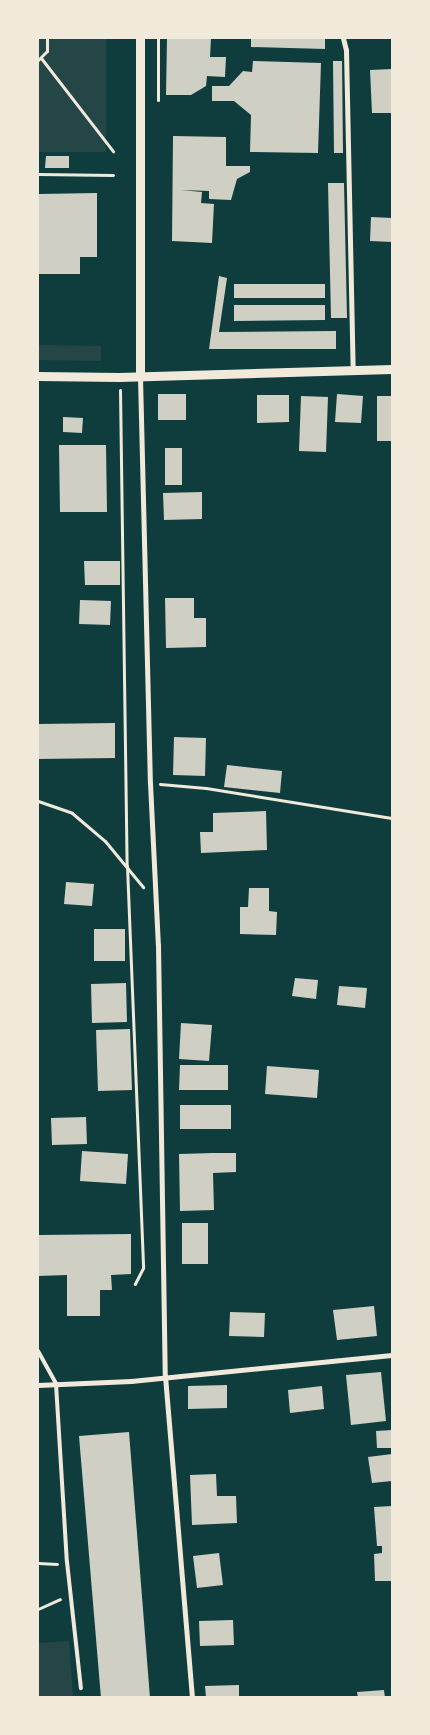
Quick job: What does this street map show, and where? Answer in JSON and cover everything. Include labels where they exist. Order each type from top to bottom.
[{"type":"street","points":[[140,38],[140,377],[150,783],[155,904],[165,1376],[192,1698]]},
{"type":"street","points":[[343,38],[346,50],[353,371]]},
{"type":"street","points":[[38,376],[140,377],[392,370]]},
{"type":"street","points":[[38,1385],[165,1376],[392,1355]]},
{"type":"lane","points":[[38,1351],[56,1384],[67,1562],[81,1688]]},
{"type":"path","points":[[47,38],[47,51],[40,59],[113,151]]},
{"type":"path","points":[[158,38],[158,100]]},
{"type":"path","points":[[38,174],[113,174]]},
{"type":"path","points":[[120,377],[127,866],[142,1268],[135,1284]]},
{"type":"path","points":[[150,783],[206,788],[392,818]]},
{"type":"path","points":[[38,801],[72,813],[106,841],[155,904]]},
{"type":"path","points":[[38,1563],[67,1562]]},
{"type":"path","points":[[38,1609],[70,1595]]},
{"type":"shaded area","points":[[38,38],[106,38],[106,152],[38,152]]},
{"type":"shaded area","points":[[38,345],[101,346],[101,361],[38,360]]},
{"type":"shaded area","points":[[69,1641],[73,1697],[38,1697],[38,1643]]},
{"type":"building","points":[[167,38],[211,38],[210,57],[226,57],[225,77],[207,76],[206,86],[191,95],[166,95]]},
{"type":"building","points":[[251,38],[325,38],[325,49],[251,47]]},
{"type":"building","points":[[253,61],[321,63],[318,153],[250,152],[251,115],[234,101],[212,101],[212,86],[229,86],[243,71],[252,72]]},
{"type":"building","points":[[333,61],[342,61],[343,153],[334,153]]},
{"type":"building","points":[[392,69],[392,113],[372,113],[370,70]]},
{"type":"building","points":[[173,136],[226,137],[226,166],[250,166],[250,172],[237,179],[231,200],[209,199],[209,191],[181,190],[202,192],[201,203],[214,204],[212,243],[172,241]]},
{"type":"building","points":[[46,156],[69,156],[69,168],[45,168]]},
{"type":"building","points":[[328,183],[344,183],[347,318],[331,318]]},
{"type":"building","points":[[97,193],[97,257],[80,257],[80,274],[38,274],[38,194]]},
{"type":"building","points":[[371,217],[392,218],[392,242],[370,241]]},
{"type":"building","points":[[219,276],[227,278],[219,332],[336,331],[336,349],[209,349]]},
{"type":"building","points":[[234,284],[325,284],[325,298],[234,298]]},
{"type":"building","points":[[234,305],[325,305],[325,320],[234,321]]},
{"type":"building","points":[[158,394],[186,394],[186,420],[158,420]]},
{"type":"building","points":[[337,394],[363,396],[361,423],[335,422]]},
{"type":"building","points":[[257,395],[289,395],[289,422],[257,423]]},
{"type":"building","points":[[301,396],[328,397],[326,452],[299,451]]},
{"type":"building","points":[[377,396],[392,396],[392,441],[377,441]]},
{"type":"building","points":[[63,417],[83,418],[82,433],[63,432]]},
{"type":"building","points":[[59,445],[106,445],[107,512],[60,512]]},
{"type":"building","points":[[165,448],[182,448],[182,485],[165,485]]},
{"type":"building","points":[[202,492],[202,519],[164,520],[163,493]]},
{"type":"building","points":[[84,561],[120,561],[120,585],[85,585]]},
{"type":"building","points":[[165,598],[194,598],[194,618],[206,618],[206,647],[166,648]]},
{"type":"building","points":[[80,600],[111,601],[110,625],[79,624]]},
{"type":"building","points":[[115,723],[115,758],[38,759],[38,724]]},
{"type":"building","points":[[174,737],[206,738],[205,776],[173,775]]},
{"type":"building","points":[[227,765],[282,771],[280,793],[224,787]]},
{"type":"building","points":[[266,811],[267,850],[201,853],[200,832],[213,832],[213,813]]},
{"type":"building","points":[[66,882],[94,884],[92,906],[64,904]]},
{"type":"building","points":[[249,888],[269,888],[269,911],[277,912],[276,935],[240,934],[240,907],[248,907]]},
{"type":"building","points":[[94,929],[125,929],[125,961],[94,961]]},
{"type":"building","points":[[295,978],[318,980],[316,999],[292,996]]},
{"type":"building","points":[[126,983],[127,1022],[92,1023],[91,984]]},
{"type":"building","points":[[339,986],[367,988],[365,1008],[337,1005]]},
{"type":"building","points":[[181,1023],[212,1025],[209,1061],[179,1059]]},
{"type":"building","points":[[130,1029],[132,1090],[98,1091],[96,1030]]},
{"type":"building","points":[[180,1065],[228,1065],[228,1090],[179,1090]]},
{"type":"building","points":[[267,1066],[319,1070],[317,1098],[265,1094]]},
{"type":"building","points":[[180,1105],[231,1105],[231,1129],[180,1129]]},
{"type":"building","points":[[86,1117],[87,1144],[52,1145],[51,1118]]},
{"type":"building","points":[[82,1151],[128,1154],[126,1184],[80,1181]]},
{"type":"building","points":[[236,1153],[236,1172],[213,1173],[214,1210],[180,1211],[179,1154]]},
{"type":"building","points":[[182,1223],[208,1223],[208,1264],[182,1264]]},
{"type":"building","points":[[131,1234],[131,1274],[111,1275],[112,1290],[100,1290],[100,1316],[67,1316],[67,1275],[38,1276],[38,1235]]},
{"type":"building","points":[[374,1306],[377,1336],[337,1340],[333,1310]]},
{"type":"building","points":[[230,1312],[265,1313],[264,1337],[229,1336]]},
{"type":"building","points":[[381,1372],[386,1421],[351,1425],[346,1375]]},
{"type":"building","points":[[227,1385],[227,1408],[188,1409],[188,1386]]},
{"type":"building","points":[[322,1386],[324,1409],[290,1413],[288,1390]]},
{"type":"building","points":[[392,1430],[392,1448],[377,1448],[376,1431]]},
{"type":"building","points":[[129,1432],[150,1698],[101,1698],[79,1436]]},
{"type":"building","points":[[392,1454],[392,1481],[372,1483],[368,1457]]},
{"type":"building","points":[[216,1474],[217,1496],[236,1496],[237,1523],[192,1525],[190,1475]]},
{"type":"building","points":[[392,1506],[392,1581],[375,1581],[374,1554],[382,1553],[382,1546],[377,1546],[374,1507]]},
{"type":"building","points":[[219,1553],[223,1585],[197,1588],[193,1556]]},
{"type":"building","points":[[233,1620],[234,1645],[200,1646],[199,1621]]},
{"type":"building","points":[[239,1685],[239,1698],[206,1698],[205,1686]]},
{"type":"building","points":[[384,1690],[385,1698],[358,1698],[357,1692]]}]
